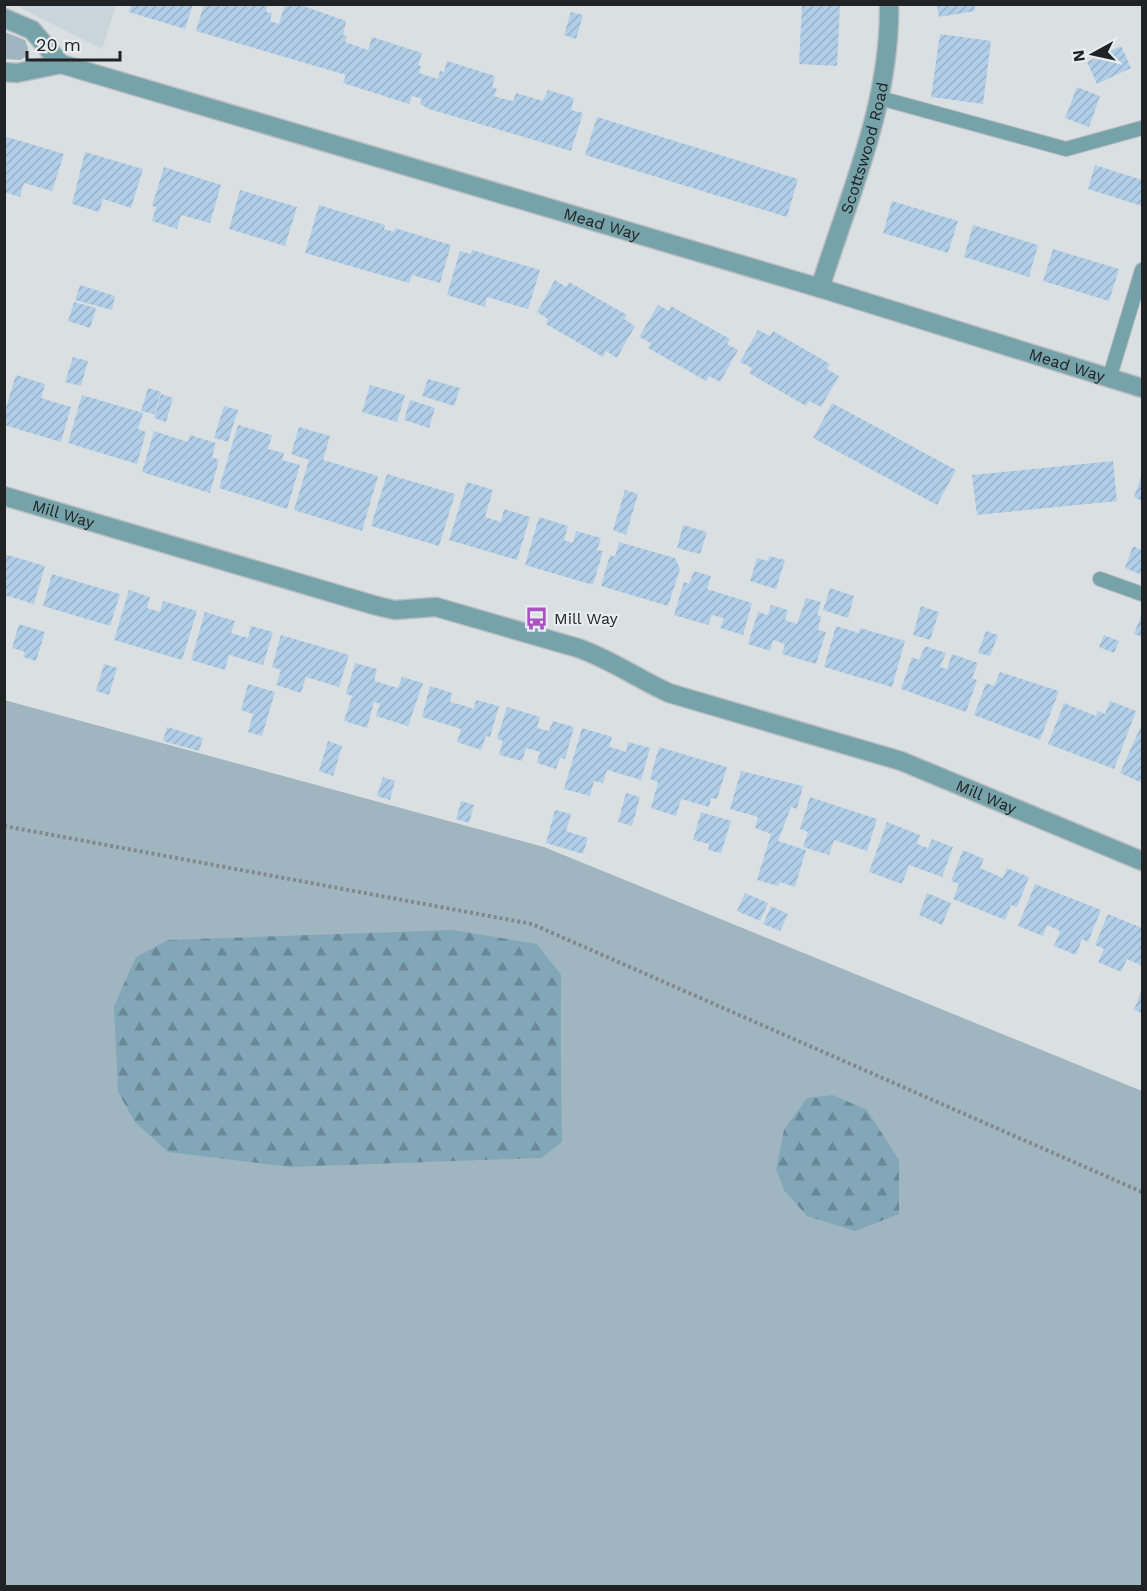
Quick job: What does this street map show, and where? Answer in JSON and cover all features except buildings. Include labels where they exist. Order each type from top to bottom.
[{"type":"street","name":"Scottswood Road","points":[[820,288],[880,98],[889,39],[889,4]]},
{"type":"street","points":[[4,18],[32,30],[62,64]]},
{"type":"street","name":"Mead Way","points":[[4,72],[17,73],[62,64],[820,288],[1143,388]]},
{"type":"street","name":"Mill Way","points":[[4,496],[377,606],[395,610],[436,607],[578,648],[599,656],[642,681],[669,693],[900,761],[1143,861]]},
{"type":"lane","points":[[880,98],[1066,149],[1143,128]]},
{"type":"lane","points":[[1110,376],[1143,270]]},
{"type":"lane","points":[[1100,579],[1143,594]]},
{"type":"path","points":[[4,826],[532,924],[1143,1192]]},
{"type":"shaded area","points":[[15,5],[116,5],[102,49]]},
{"type":"shaded area","points":[[5,32],[25,40],[28,48],[27,56],[20,60],[5,59]]},
{"type":"shaded area","points":[[4,700],[544,847],[1142,1091],[1142,1586],[5,1586]],"holes":[[[537,944],[561,974],[562,1141]]]},
{"type":"green space","points":[[453,930],[537,944],[561,974],[562,1142],[541,1158],[290,1167],[168,1152],[135,1122],[118,1092],[114,1006],[136,957],[168,940]]},
{"type":"green space","points":[[833,1095],[867,1110],[899,1160],[899,1214],[855,1231],[807,1216],[785,1191],[776,1170],[784,1130],[807,1098]]},
{"type":"place","name":"Mill Way","points":[[536,618]]}]
